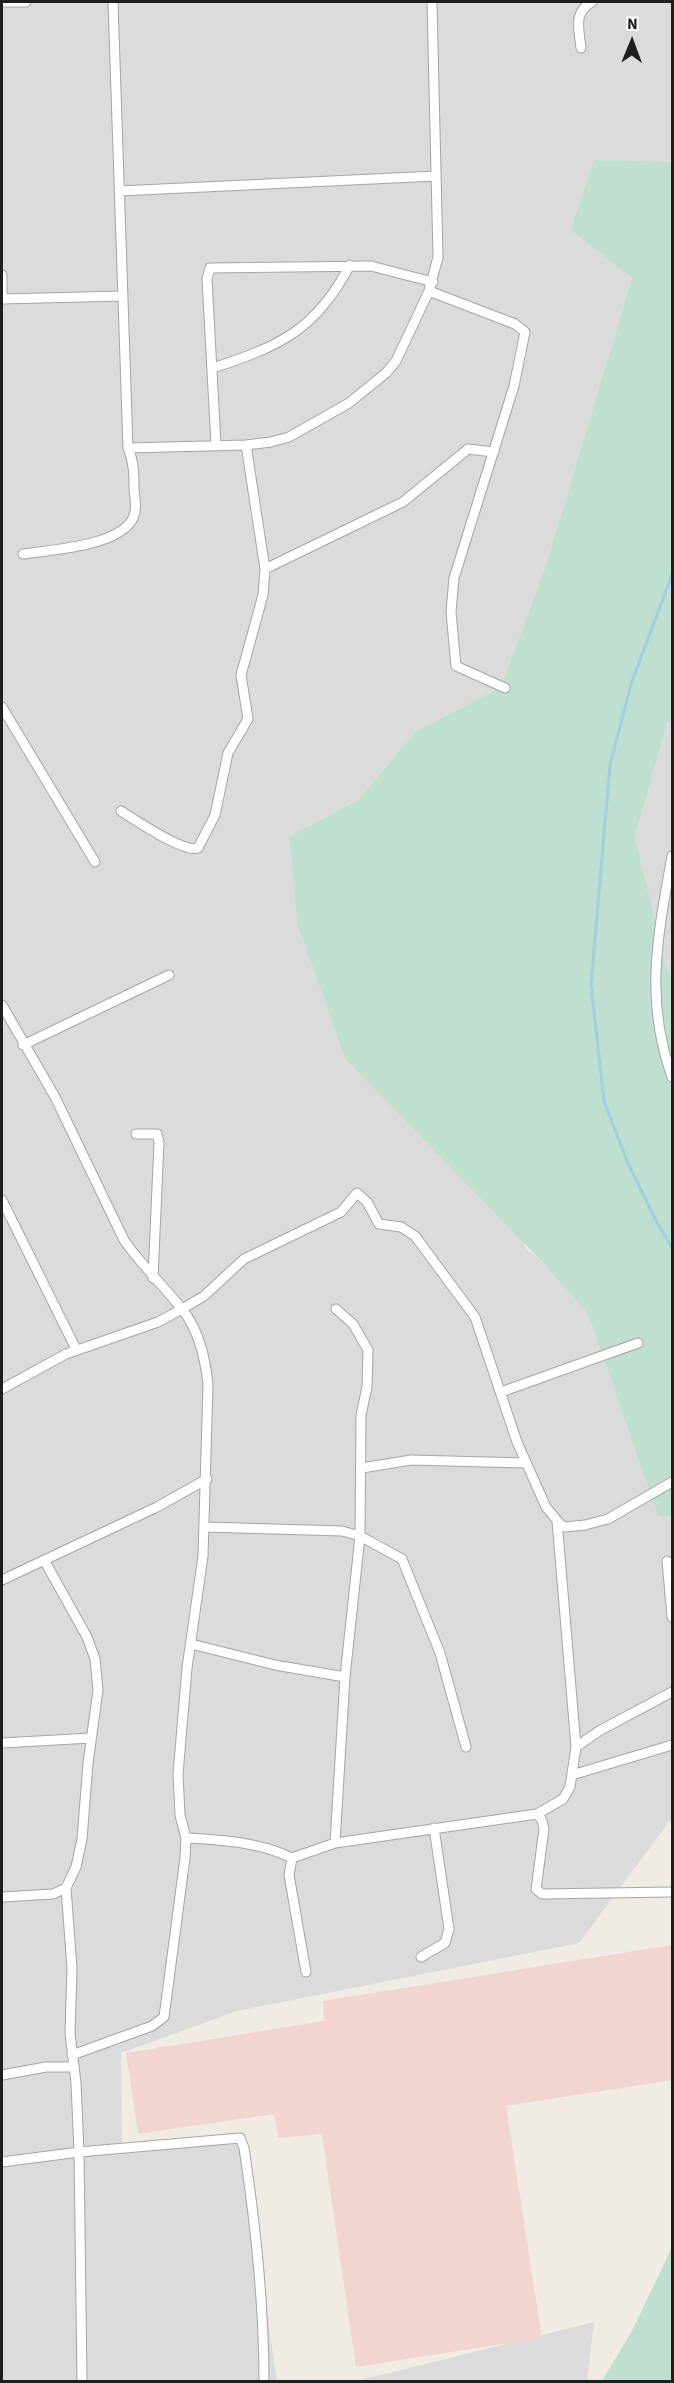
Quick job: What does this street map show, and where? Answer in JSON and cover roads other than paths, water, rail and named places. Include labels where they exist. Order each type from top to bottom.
[{"type":"street","points":[[2,2],[26,2]]},
{"type":"street","points":[[23,554],[94,543],[121,532],[130,524],[135,513],[133,465],[128,448],[113,2]]},
{"type":"street","points":[[128,448],[246,445],[289,437],[368,389],[396,361],[433,282],[438,248],[432,2]]},
{"type":"street","points":[[581,48],[579,16],[585,6],[592,2]]},
{"type":"street","points":[[119,190],[436,176]]},
{"type":"street","points":[[216,445],[207,279],[210,268],[350,265],[389,269],[433,282]]},
{"type":"street","points":[[213,368],[262,350],[303,328],[328,301],[350,265]]},
{"type":"street","points":[[2,274],[2,299],[123,296]]},
{"type":"street","points":[[429,291],[515,324],[525,332],[525,345],[514,386],[454,578],[451,612],[456,666],[505,688]]},
{"type":"street","points":[[121,811],[143,826],[188,848],[195,849],[201,845],[215,815],[228,753],[248,719],[241,675],[261,604],[265,569],[246,445]]},
{"type":"street","points":[[265,569],[403,502],[468,449],[494,452]]},
{"type":"street","points":[[2,707],[95,862]]},
{"type":"street","points":[[672,856],[657,938],[654,976],[656,1016],[663,1051],[672,1077]]},
{"type":"street","points":[[23,1045],[169,975]]},
{"type":"street","points":[[2,1005],[60,1107],[124,1240],[153,1278],[182,1309],[198,1338],[206,1364],[208,1384],[205,1527],[178,1774],[180,1815],[186,1838],[178,1927],[164,2017],[152,2026],[72,2055]]},
{"type":"street","points":[[136,1134],[157,1134],[159,1142],[153,1278]]},
{"type":"street","points":[[2,1389],[76,1349],[158,1322],[182,1309],[204,1296],[244,1259],[341,1212],[357,1193],[367,1202],[379,1224],[401,1227],[415,1236],[475,1317],[526,1463],[546,1507],[557,1521],[571,1527],[608,1519],[672,1482]]},
{"type":"street","points":[[2,1200],[4,1213],[76,1349]]},
{"type":"street","points":[[335,1843],[345,1677],[360,1536],[361,1415],[367,1388],[368,1350],[353,1324],[336,1309]]},
{"type":"street","points":[[501,1392],[638,1344]]},
{"type":"street","points":[[362,1468],[411,1460],[526,1463]]},
{"type":"street","points":[[2,1580],[157,1507],[207,1479]]},
{"type":"street","points":[[186,1838],[228,1841],[279,1852],[292,1858],[335,1843],[537,1814],[562,1799],[570,1787],[576,1747],[557,1521]]},
{"type":"street","points":[[205,1527],[326,1529],[360,1536],[402,1559],[440,1653],[466,1747]]},
{"type":"street","points":[[44,1560],[84,1629],[95,1659],[98,1690],[91,1738],[82,1839],[76,1868],[66,1888],[72,1968],[70,2033],[79,2152],[82,2382]]},
{"type":"street","points":[[667,1561],[672,1617]]},
{"type":"street","points":[[191,1644],[275,1665],[345,1677]]},
{"type":"street","points":[[576,1747],[599,1731],[672,1692]]},
{"type":"street","points":[[2,1743],[91,1738]]},
{"type":"street","points":[[572,1775],[672,1745]]},
{"type":"street","points":[[537,1814],[542,1820],[543,1829],[536,1889],[542,1894],[672,1892]]},
{"type":"street","points":[[422,1957],[445,1943],[450,1929],[434,1828]]},
{"type":"street","points":[[292,1858],[290,1875],[306,1972]]},
{"type":"street","points":[[2,1897],[53,1894],[66,1888]]},
{"type":"street","points":[[2,2075],[46,2067],[74,2067]]},
{"type":"street","points":[[2,2162],[79,2152],[240,2138],[244,2148],[258,2236],[262,2288],[264,2382]]},
{"type":"waterway","points":[[672,575],[631,684],[610,765],[591,985],[604,1101],[627,1161],[672,1248]]}]
